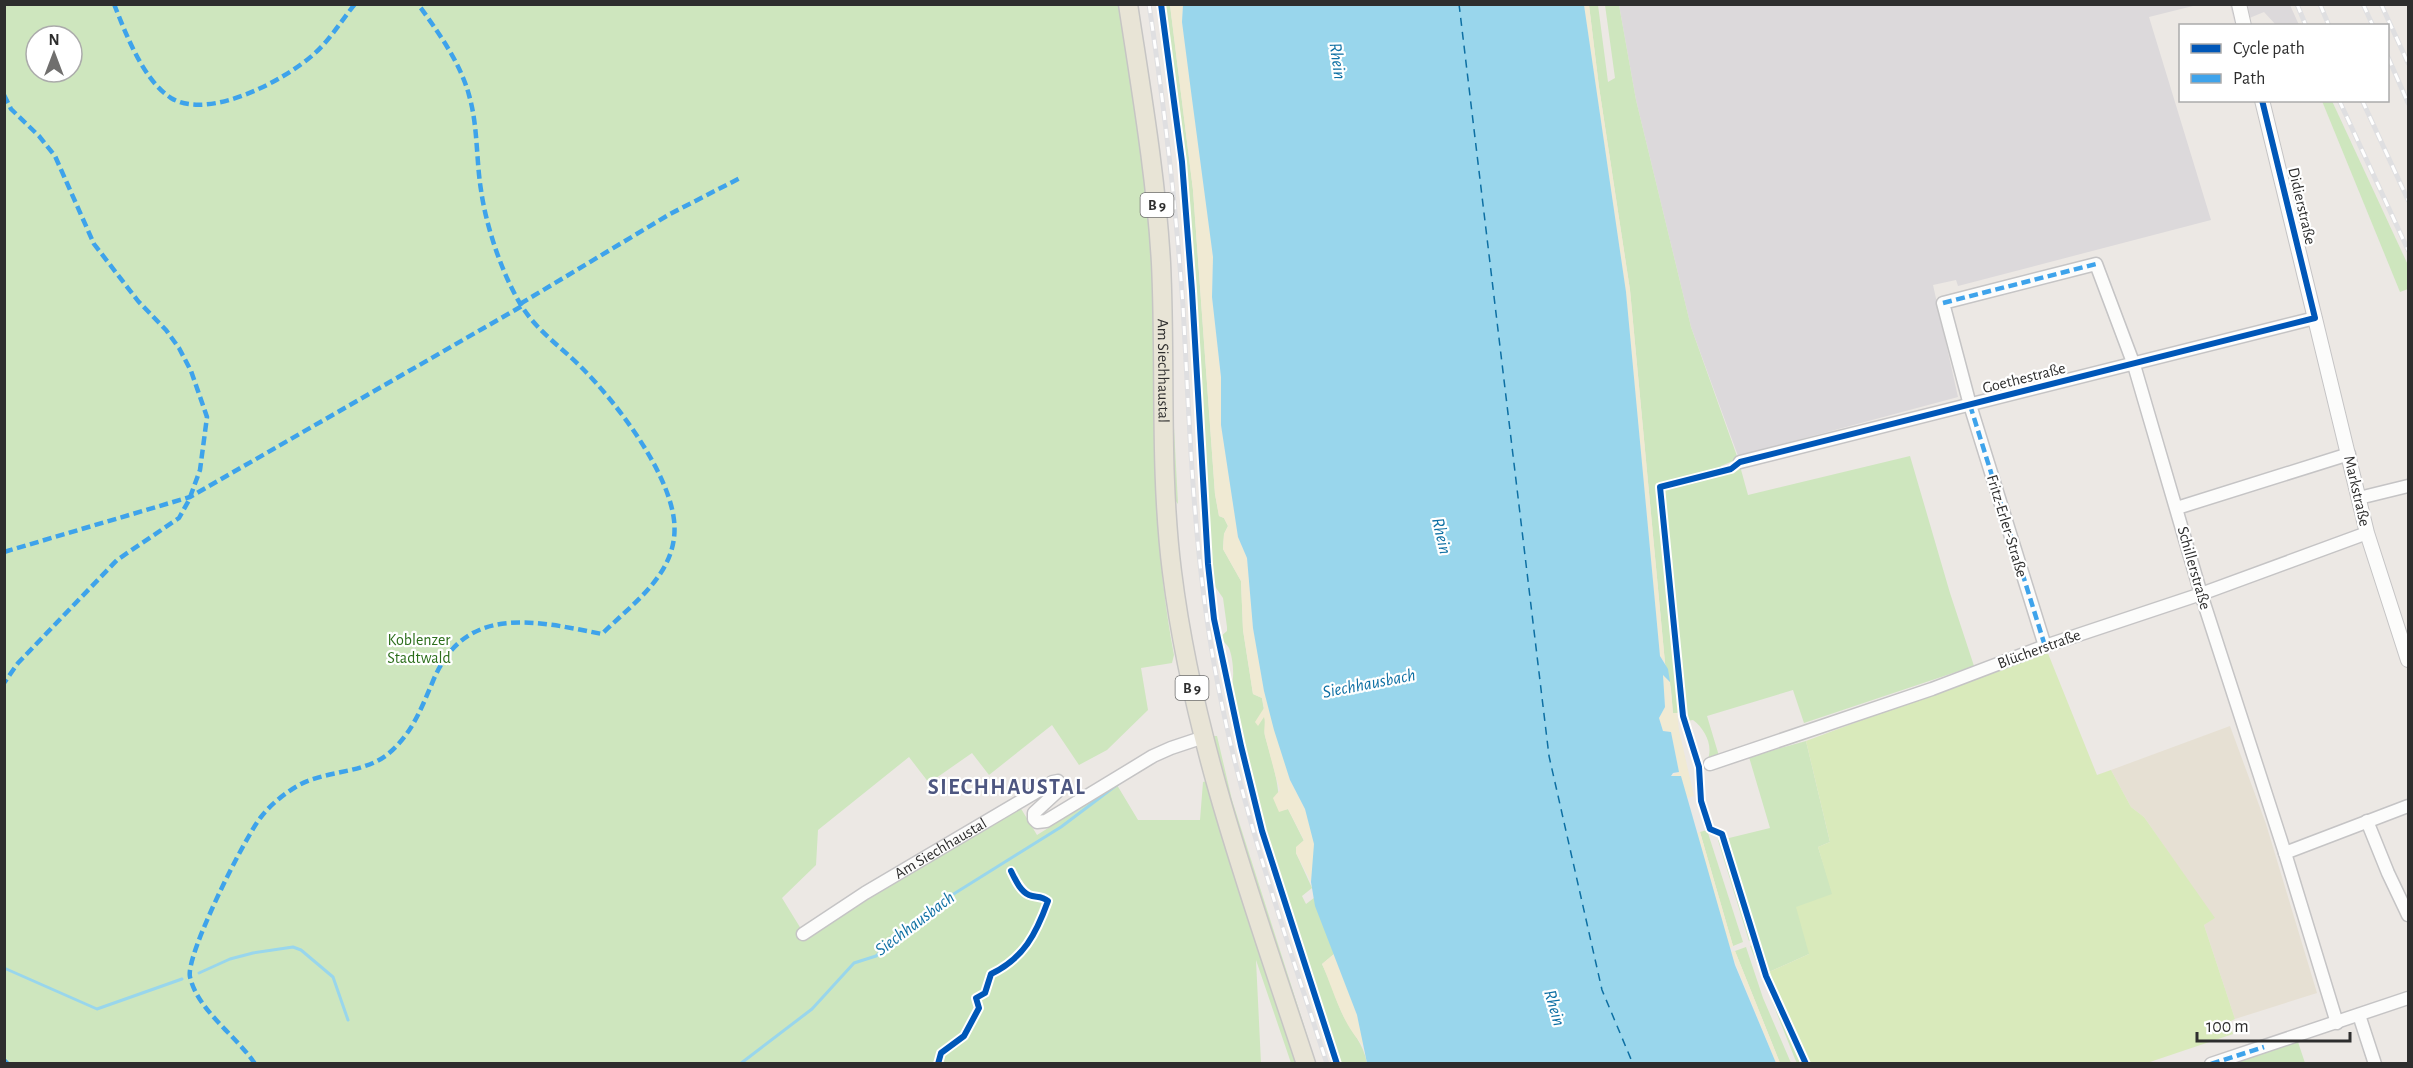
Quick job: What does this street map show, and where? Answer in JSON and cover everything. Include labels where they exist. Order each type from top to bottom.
[{"type":"main road","name":"Am Siechhaustal","points":[[1128,4],[1157,207],[1161,267],[1165,504],[1181,637],[1204,736],[1240,865],[1306,1064]]},
{"type":"street","points":[[2239,4],[2244,24]]},
{"type":"street","name":"Didierstraße","points":[[2262,102],[2315,318]]},
{"type":"street","name":"Schillerstraße","points":[[1943,303],[2096,264],[2134,365],[2201,594],[2285,853],[2337,1023]]},
{"type":"street","name":"Fritz-Erler-Straße","points":[[1943,303],[1970,405],[2045,646]]},
{"type":"street","name":"Goethestraße","points":[[1740,462],[2315,318]]},
{"type":"street","name":"Markstraße","points":[[2315,318],[2367,533],[2409,660]]},
{"type":"street","points":[[2177,508],[2349,454]]},
{"type":"street","points":[[2359,498],[2409,486]]},
{"type":"street","name":"Blücherstraße","points":[[1710,764],[1932,689],[2045,646],[2201,594],[2367,533]]},
{"type":"street","name":"Am Siechhaustal","points":[[803,934],[865,893],[1053,782],[1058,781],[1060,789],[1034,813],[1034,819],[1037,822],[1046,821],[1153,756],[1171,747],[1204,736]]},
{"type":"street","points":[[2285,853],[2409,806]]},
{"type":"street","points":[[2367,821],[2388,873],[2409,915]]},
{"type":"street","points":[[2211,1064],[2409,998]]},
{"type":"street","points":[[2359,1015],[2375,1064]]},
{"type":"shaded area","points":[[1619,5],[2197,5],[2149,17],[2211,220],[1958,286],[1956,280],[1933,285],[1958,397],[1738,456],[1691,327],[1636,100]]},
{"type":"shaded area","points":[[2230,5],[2290,5],[2299,24],[2275,24],[2264,12],[2235,24]]},
{"type":"shaded area","points":[[2230,726],[2266,824],[2317,993],[2235,1019],[2204,925],[2214,918],[2144,817],[2131,807],[2111,770]]},
{"type":"green space","name":"Koblenzer Stadtwald","points":[[5,5],[1119,5],[1139,130],[1150,225],[1157,507],[1160,556],[1174,655],[1172,663],[1141,668],[1148,710],[1107,750],[1079,765],[1052,725],[989,775],[972,753],[929,783],[909,757],[818,830],[816,865],[782,898],[806,937],[1020,807],[1037,835],[1117,785],[1138,820],[1200,820],[1203,782],[1207,781],[1300,1063],[1291,1063],[1256,960],[1261,1063],[5,1064]]},
{"type":"green space","points":[[1163,5],[1170,5],[1193,190],[1215,494],[1219,516],[1224,518],[1228,526],[1224,534],[1223,549],[1241,581],[1243,630],[1253,694],[1262,698],[1266,722],[1265,736],[1277,782],[1279,811],[1288,809],[1304,841],[1296,853],[1312,888],[1302,896],[1306,904],[1314,898],[1334,954],[1322,964],[1342,1013],[1360,1043],[1367,1063],[1339,1063],[1263,824],[1231,687],[1232,657],[1229,648],[1220,637],[1227,631],[1227,627],[1223,598],[1212,582],[1190,223],[1182,130]]},
{"type":"green space","points":[[1589,5],[1598,5],[1608,82],[1615,78],[1605,5],[1619,5],[1636,100],[1691,327],[1738,459],[1721,466],[1721,469],[1670,480],[1670,487],[1732,472],[1740,466],[1748,495],[1910,456],[1974,666],[1804,723],[1793,690],[1707,716],[1719,756],[1708,759],[1709,743],[1701,728],[1693,720],[1687,721],[1684,711],[1673,714],[1671,689],[1665,663],[1630,290]]},
{"type":"green space","points":[[2322,102],[2332,102],[2408,265],[2408,289],[2400,292]]},
{"type":"green space","points":[[1165,257],[1178,504],[1170,493]]},
{"type":"green space","points":[[2047,651],[2097,775],[2111,770],[2131,807],[2144,817],[2215,918],[2204,925],[2235,1019],[2229,1022],[2233,1034],[2147,1063],[1809,1063],[1769,972],[1809,954],[1796,907],[1832,894],[1818,847],[1830,842],[1806,741]]},
{"type":"green space","points":[[1210,736],[1217,736],[1232,800],[1316,1063],[1310,1063]]},
{"type":"green space","points":[[1806,741],[1830,842],[1818,847],[1833,894],[1809,954],[1769,972],[1725,839],[1770,828],[1749,757]]},
{"type":"green space","points":[[1707,830],[1743,942],[1733,946],[1700,832]]},
{"type":"green space","points":[[1718,840],[1721,841],[1752,939],[1749,941]]},
{"type":"green space","points":[[1754,944],[1773,997],[1804,1063],[1797,1063],[1795,1059],[1750,946]]},
{"type":"green space","points":[[1746,947],[1763,998],[1791,1063],[1780,1063],[1735,951]]},
{"type":"green space","points":[[2298,1042],[2305,1063],[2226,1064]]},
{"type":"sand","points":[[1170,5],[1183,5],[1182,22],[1213,257],[1212,297],[1221,378],[1221,425],[1238,537],[1247,558],[1253,628],[1264,691],[1290,780],[1305,809],[1315,845],[1311,882],[1296,853],[1296,847],[1304,840],[1288,809],[1279,812],[1273,798],[1280,790],[1264,734],[1264,717],[1258,726],[1255,722],[1264,708],[1262,698],[1253,694],[1243,630],[1241,581],[1223,549],[1224,534],[1228,526],[1224,518],[1219,516],[1215,494],[1193,190]]},
{"type":"sand","points":[[1584,5],[1589,5],[1630,290],[1665,663],[1660,656],[1626,292]]},
{"type":"sand","points":[[1663,674],[1670,682],[1673,713],[1677,713],[1694,796],[1687,798],[1681,777],[1671,776],[1679,772],[1671,732],[1663,731],[1659,718],[1665,707]]},
{"type":"sand","points":[[1700,832],[1733,946],[1730,948],[1699,846],[1696,833]]},
{"type":"sand","points":[[1735,951],[1780,1063],[1776,1063],[1731,952]]},
{"type":"sand","points":[[1334,954],[1357,1015],[1364,1046],[1356,1038],[1344,1018],[1322,964]]},
{"type":"water","name":"Rhein","points":[[1183,5],[1584,5],[1626,292],[1660,656],[1668,669],[1670,682],[1663,675],[1665,707],[1659,718],[1663,731],[1671,732],[1679,772],[1671,776],[1681,776],[1735,965],[1776,1063],[1367,1063],[1357,1015],[1315,906],[1311,882],[1314,844],[1305,809],[1290,780],[1274,730],[1264,691],[1253,628],[1247,558],[1238,537],[1221,425],[1221,377],[1212,297],[1213,257],[1182,22]]},
{"type":"waterway","name":"Siechhausbach","points":[[740,1064],[812,1009],[854,963],[876,956],[936,905],[1061,827],[1122,781]]},
{"type":"waterway","points":[[199,973],[230,959],[293,947],[301,950],[333,977],[348,1020]]},
{"type":"waterway","points":[[4,968],[97,1009],[182,979]]},
{"type":"ferry route","points":[[1459,4],[1549,756],[1602,990],[1633,1064]]},
{"type":"railway","points":[[1149,4],[1173,193],[1183,306],[1198,541],[1216,676],[1228,733],[1257,844],[1327,1064]]},
{"type":"railway","points":[[2297,4],[2305,24]]},
{"type":"railway","points":[[2320,4],[2328,24]]},
{"type":"railway","points":[[2363,4],[2372,24]]},
{"type":"railway","points":[[2381,4],[2408,63]]},
{"type":"railway","points":[[2389,59],[2408,103]]},
{"type":"railway","points":[[2340,102],[2408,250]]},
{"type":"railway","points":[[2363,102],[2408,200]]},
{"type":"marked path","points":[[114,4],[136,56],[152,80],[171,98],[187,104],[225,101],[246,94],[285,75],[325,43],[355,4]]},
{"type":"marked path","points":[[255,1064],[209,1012],[194,989],[190,977],[191,965],[206,922],[230,871],[261,817],[278,799],[299,785],[310,780],[356,769],[388,754],[410,729],[447,656],[464,639],[483,628],[505,623],[528,623],[602,634],[652,584],[670,555],[674,539],[674,520],[670,501],[662,480],[638,438],[595,382],[534,323],[507,279],[483,204],[474,119],[469,95],[448,48],[418,4]]},
{"type":"marked path","points":[[4,95],[11,109],[39,136],[55,156],[94,244],[138,301],[166,330],[179,348],[191,371],[207,417],[200,470],[189,500],[179,518],[117,560],[18,663],[4,683]]},
{"type":"marked path","points":[[520,304],[670,214],[742,177]]},
{"type":"marked path","points":[[1943,303],[2096,264]]},
{"type":"marked path","points":[[4,552],[190,497],[522,306]]},
{"type":"marked path","points":[[1970,405],[2045,646]]},
{"type":"marked path","points":[[2211,1064],[2264,1047]]},
{"type":"marked path","points":[[4,1060],[8,1064]]},
{"type":"cycle path","points":[[1161,4],[1182,162],[1208,564],[1214,619],[1262,831],[1337,1064]]},
{"type":"cycle path","points":[[1806,1064],[1766,976],[1722,834],[1710,829],[1701,801],[1699,767],[1683,716],[1660,487],[1731,469],[1740,462],[2315,318],[2262,102]]},
{"type":"cycle path","points":[[938,1064],[941,1053],[964,1036],[979,1008],[976,998],[985,993],[991,974],[1012,960],[1027,944],[1039,924],[1048,901],[1023,891],[1011,871]]},
{"type":"district","name":"SIECHHAUSTAL","points":[[1007,787]]}]
